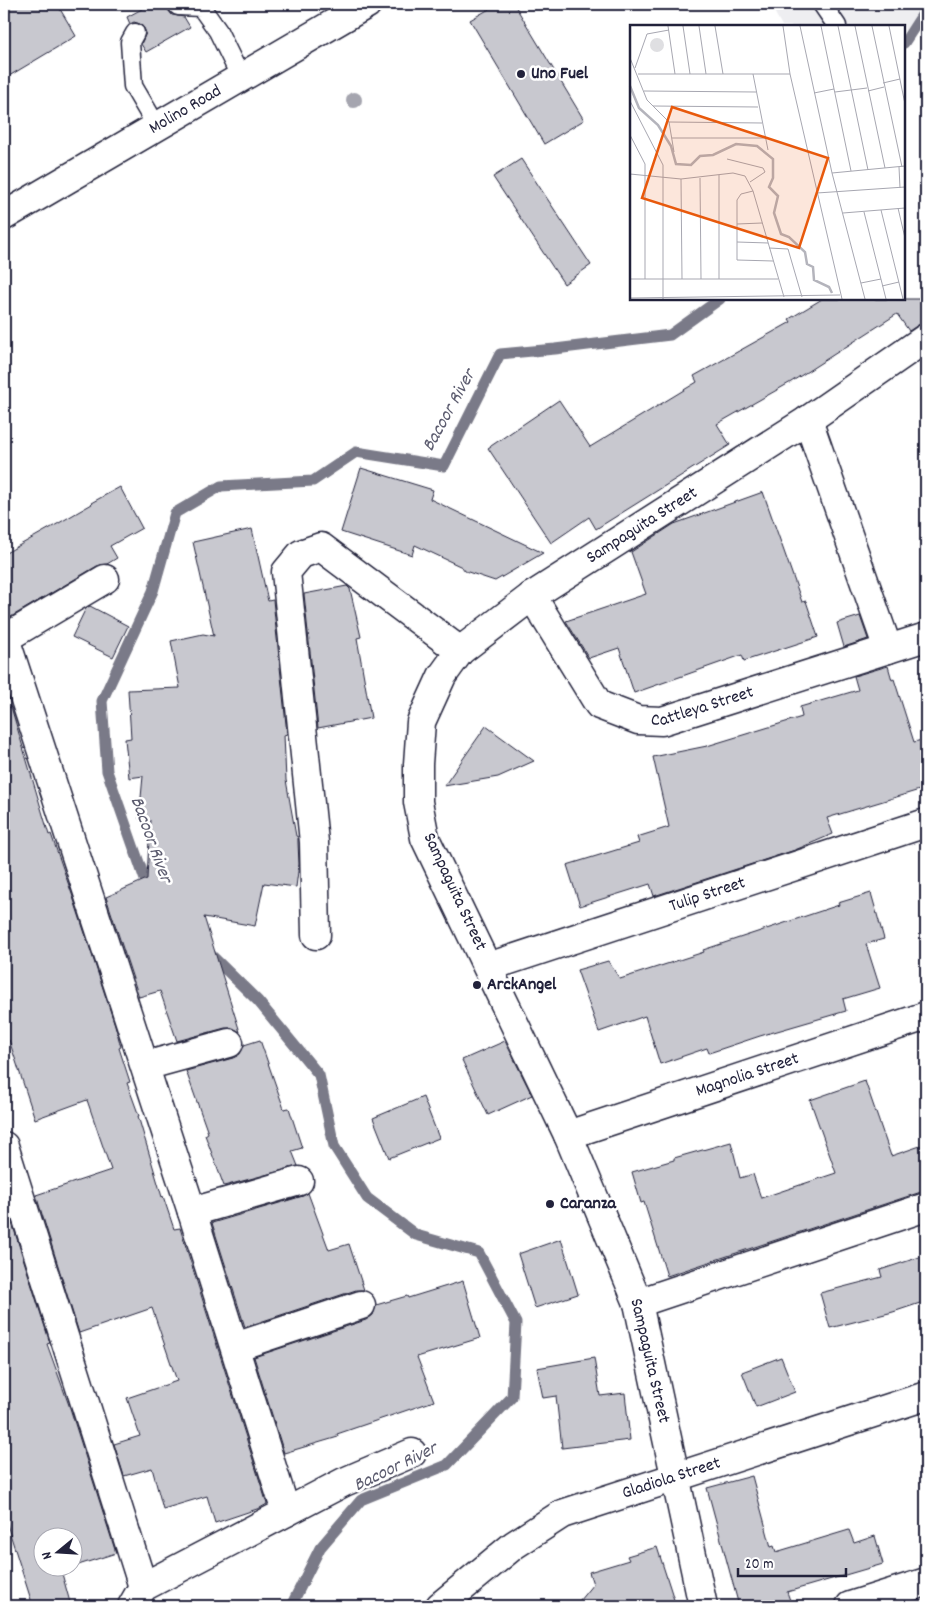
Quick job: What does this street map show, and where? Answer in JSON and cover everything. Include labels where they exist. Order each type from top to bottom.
[{"type":"street","name":"Molino Road","points":[[4,216],[367,4]]},
{"type":"street","name":"Sampaguita Street","points":[[703,1606],[638,1303],[568,1135],[425,838],[418,802],[421,722],[442,676],[460,651],[532,596],[808,420],[926,338]]},
{"type":"street","points":[[808,420],[888,649]]},
{"type":"street","points":[[316,936],[314,842],[286,572],[301,554],[321,547],[460,651]]},
{"type":"street","points":[[105,579],[4,639],[145,1066],[286,1512]]},
{"type":"street","name":"Cattleya Street","points":[[532,596],[599,705],[638,720],[662,721],[926,637]]},
{"type":"street","name":"Tulip Street","points":[[488,967],[926,823]]},
{"type":"street","name":"Magnolia Street","points":[[568,1135],[926,1016]]},
{"type":"street","points":[[145,1066],[229,1043]]},
{"type":"street","points":[[4,1146],[138,1596],[286,1512],[344,1482],[412,1453]]},
{"type":"street","points":[[192,1212],[299,1181]]},
{"type":"street","points":[[638,1303],[926,1208]]},
{"type":"street","points":[[235,1347],[362,1305]]},
{"type":"street","name":"Gladiola Street","points":[[440,1606],[514,1545],[562,1514],[926,1396]]},
{"type":"street","points":[[850,1606],[926,1582]]},
{"type":"lane","points":[[822,4],[836,25]]},
{"type":"lane","points":[[178,6],[200,7],[218,31],[241,78]]},
{"type":"lane","points":[[135,33],[130,42],[134,86],[157,127]]},
{"type":"shaded area","points":[[770,4],[926,4],[905,31],[905,25],[781,25]]},
{"type":"building","points":[[4,4],[57,4],[76,36],[4,79]]},
{"type":"building","points":[[151,4],[168,4],[168,10],[172,15],[184,17],[190,27],[146,52],[141,44],[146,33],[144,28],[134,22],[130,24],[127,17]]},
{"type":"building","points":[[498,4],[514,4],[584,120],[544,144],[470,20]]},
{"type":"building","points":[[521,159],[591,265],[564,284],[493,177]]},
{"type":"building","points":[[926,299],[926,323],[918,325],[909,331],[897,314],[791,382],[717,424],[730,445],[596,529],[589,517],[551,543],[488,448],[559,400],[590,447],[697,382],[694,376],[791,322],[789,319],[820,300]]},
{"type":"building","points":[[361,468],[433,490],[430,499],[543,553],[495,581],[465,571],[462,567],[415,545],[412,555],[341,532]]},
{"type":"building","points":[[120,487],[142,528],[110,546],[117,558],[107,564],[97,566],[4,621],[4,554]]},
{"type":"building","points":[[763,492],[802,602],[806,601],[818,637],[744,661],[742,655],[634,693],[619,648],[589,658],[566,621],[646,594],[631,552],[674,524]]},
{"type":"building","points":[[252,529],[268,601],[273,600],[287,734],[284,735],[286,780],[296,836],[298,837],[299,864],[296,887],[264,883],[255,926],[204,917],[240,1032],[233,1028],[225,1028],[177,1041],[160,991],[139,997],[106,897],[147,879],[150,820],[139,819],[143,776],[129,778],[125,739],[131,738],[128,690],[180,688],[171,641],[203,634],[214,636],[193,542]]},
{"type":"building","points":[[347,586],[350,589],[361,637],[357,638],[371,718],[318,728],[304,594]]},
{"type":"building","points":[[90,606],[128,626],[113,657],[72,637],[86,608]]},
{"type":"building","points":[[860,616],[868,639],[844,647],[837,623]]},
{"type":"building","points":[[888,666],[914,742],[926,739],[926,788],[827,818],[833,834],[795,850],[654,896],[650,884],[580,906],[567,865],[639,843],[637,837],[669,827],[653,757],[707,746],[802,717],[800,707],[858,690],[854,676]]},
{"type":"building","points":[[11,707],[49,835],[51,834],[73,897],[115,1025],[121,1047],[119,1048],[130,1082],[127,1083],[139,1116],[162,1197],[174,1229],[180,1228],[267,1504],[215,1523],[207,1496],[163,1509],[152,1468],[124,1476],[114,1444],[140,1436],[127,1398],[177,1381],[152,1308],[79,1333],[36,1195],[111,1170],[87,1100],[35,1119],[9,1040],[4,1042],[4,708]]},
{"type":"building","points":[[486,726],[534,761],[498,777],[444,786]]},
{"type":"building","points":[[871,893],[884,939],[866,944],[880,988],[843,999],[846,1011],[709,1053],[707,1048],[660,1064],[645,1016],[599,1032],[577,970],[608,961],[620,979],[704,952],[703,950]]},
{"type":"building","points":[[260,1040],[284,1109],[289,1108],[302,1148],[292,1151],[298,1166],[224,1186],[205,1135],[208,1133],[186,1071],[233,1058],[240,1054],[244,1045]]},
{"type":"building","points":[[505,1041],[532,1095],[488,1115],[462,1060]]},
{"type":"building","points":[[865,1081],[891,1156],[926,1144],[926,1192],[921,1192],[667,1276],[644,1202],[641,1203],[632,1172],[731,1142],[740,1178],[753,1174],[761,1198],[836,1173],[810,1100]]},
{"type":"building","points":[[423,1097],[439,1138],[389,1158],[373,1118]]},
{"type":"building","points":[[308,1193],[329,1250],[349,1244],[364,1290],[356,1290],[245,1327],[212,1223]]},
{"type":"building","points":[[6,1204],[50,1343],[47,1344],[70,1408],[116,1553],[82,1564],[82,1528],[32,1528],[32,1578],[63,1578],[71,1606],[33,1606],[4,1515],[4,1205]]},
{"type":"building","points":[[561,1239],[578,1294],[535,1308],[518,1254]]},
{"type":"building","points":[[926,1255],[926,1301],[893,1312],[830,1328],[820,1293],[882,1277],[880,1270]]},
{"type":"building","points":[[463,1281],[480,1338],[417,1357],[434,1401],[337,1434],[338,1437],[284,1453],[254,1357],[366,1320],[373,1315],[376,1305],[407,1296],[408,1298]]},
{"type":"building","points":[[781,1357],[795,1392],[756,1407],[742,1372]]},
{"type":"building","points":[[594,1358],[600,1396],[625,1393],[630,1440],[562,1448],[556,1396],[543,1398],[537,1368]]},
{"type":"building","points":[[752,1476],[771,1547],[774,1546],[776,1552],[849,1530],[854,1543],[875,1536],[883,1564],[787,1592],[792,1606],[739,1606],[707,1488]]},
{"type":"building","points":[[657,1547],[676,1606],[575,1606],[593,1584],[589,1572],[629,1560],[627,1556]]},
{"type":"waterway","name":"Bacoor River","points":[[905,41],[926,9]]},
{"type":"waterway","name":"Bacoor River","points":[[150,894],[107,771],[102,701],[153,591],[175,513],[221,486],[313,481],[356,452],[444,466],[500,354],[670,335],[719,300]]},
{"type":"waterway","name":"Bacoor River","points":[[207,951],[258,1001],[319,1075],[334,1146],[367,1198],[416,1235],[479,1253],[516,1323],[512,1397],[447,1465],[361,1500],[320,1548],[291,1606]]},
{"type":"place","name":"Uno Fuel","points":[[521,74]]},
{"type":"place","name":"ArckAngel","points":[[477,985]]},
{"type":"place","name":"Caranza","points":[[550,1204]]}]
